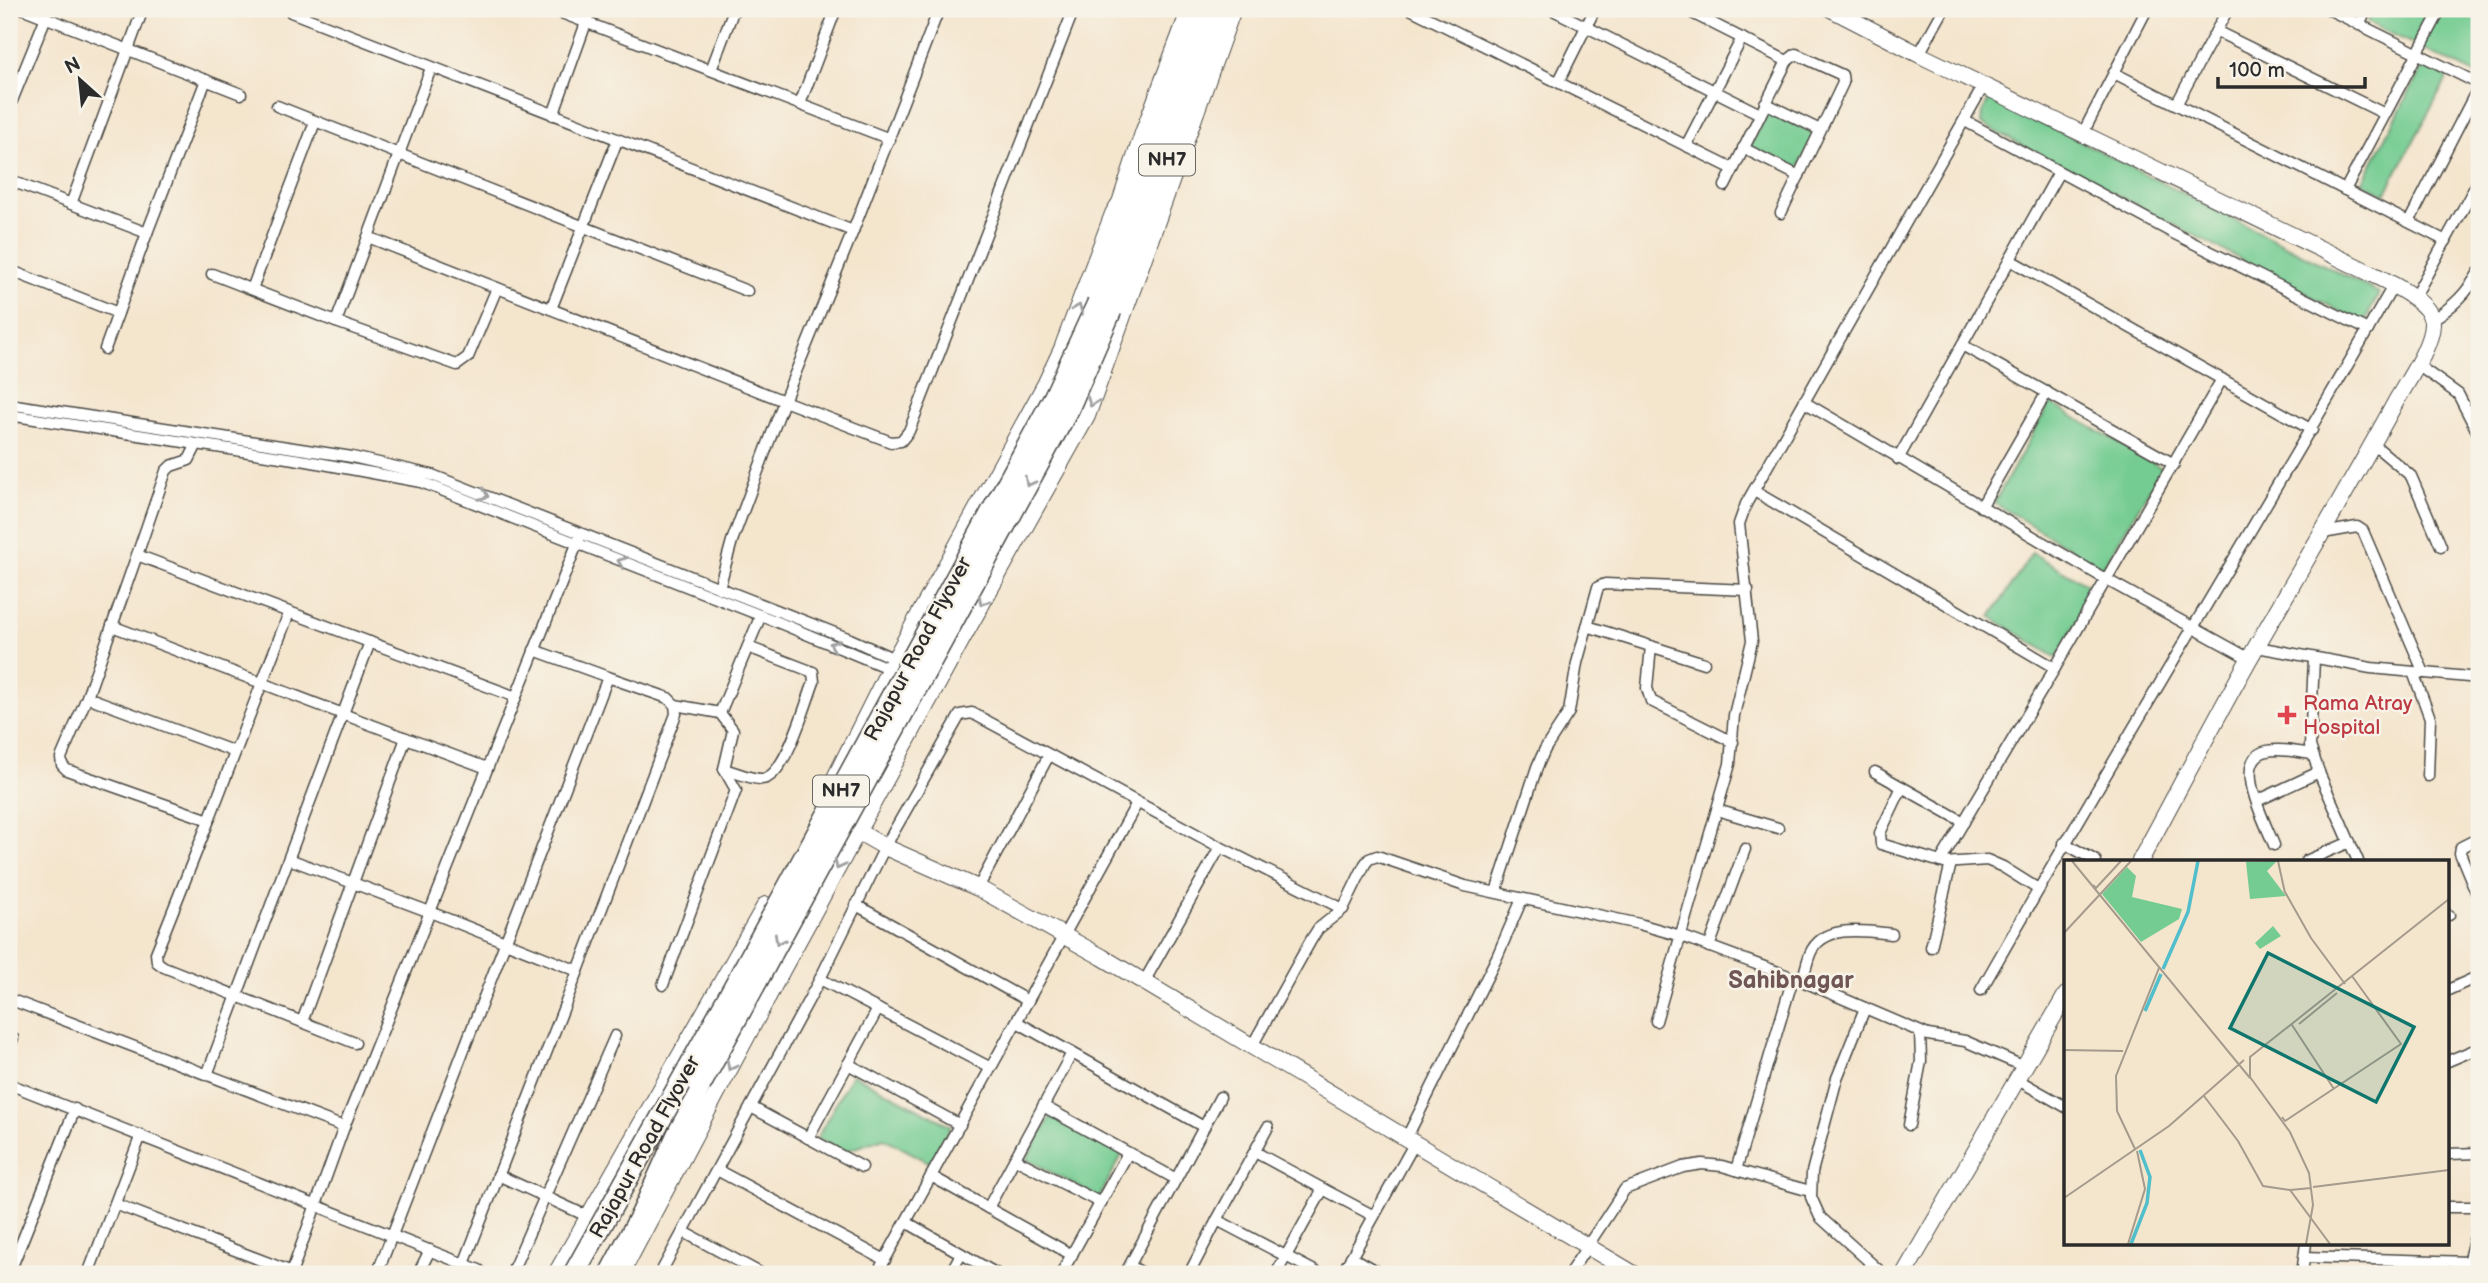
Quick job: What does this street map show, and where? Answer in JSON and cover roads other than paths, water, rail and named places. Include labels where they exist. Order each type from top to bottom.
[{"type":"highway","name":"NH7","points":[[1127,201],[1203,9]]},
{"type":"highway","name":"Rajapur Road Flyover","points":[[610,1274],[642,1214],[700,1085],[1068,409],[1105,306],[1222,9]]},
{"type":"highway","name":"Rajapur Road Flyover","points":[[574,1274],[733,989],[1105,306],[1127,201]]},
{"type":"main road","points":[[556,1274],[819,812],[1046,385],[1127,201]]},
{"type":"street","points":[[24,9],[242,94]]},
{"type":"street","points":[[71,204],[143,9]]},
{"type":"street","points":[[551,9],[890,139]]},
{"type":"street","points":[[553,115],[591,9]]},
{"type":"street","points":[[711,70],[734,9]]},
{"type":"street","points":[[800,104],[836,9]]},
{"type":"street","points":[[719,588],[732,541],[784,401],[890,139],[939,9]]},
{"type":"street","points":[[368,237],[891,442],[901,441],[909,431],[1074,9]]},
{"type":"street","points":[[1127,201],[1143,133],[1190,9]]},
{"type":"street","points":[[621,1274],[858,831],[1087,416],[1234,9]]},
{"type":"street","points":[[1410,9],[1733,169]]},
{"type":"street","points":[[1551,9],[1760,114]]},
{"type":"street","points":[[1559,81],[1595,9]]},
{"type":"street","points":[[1684,9],[1787,61]]},
{"type":"street","points":[[1831,9],[2393,286],[2414,298],[2428,311],[2432,319],[2430,338],[2373,444],[2253,653],[2141,860]]},
{"type":"street","points":[[1919,54],[1944,9]]},
{"type":"street","points":[[2083,133],[2147,9]]},
{"type":"street","points":[[2177,103],[2228,9]]},
{"type":"street","points":[[2328,9],[2479,85],[2409,222]]},
{"type":"street","points":[[2359,25],[2367,9]]},
{"type":"street","points":[[2345,190],[2441,9]]},
{"type":"street","points":[[289,10],[617,141],[853,231]]},
{"type":"street","points":[[9,108],[46,17]]},
{"type":"street","points":[[2216,31],[2385,114]]},
{"type":"street","points":[[1686,146],[1742,38]]},
{"type":"street","points":[[1725,186],[1787,61],[1796,54],[1842,75],[1843,83],[1781,213]]},
{"type":"street","points":[[336,322],[431,68]]},
{"type":"street","points":[[2114,73],[2446,241]]},
{"type":"street","points":[[105,349],[206,80]]},
{"type":"street","points":[[1656,1021],[1730,764],[1734,715],[1752,642],[1739,524],[1754,491],[1984,85]]},
{"type":"street","points":[[1765,103],[1821,130]]},
{"type":"street","points":[[277,106],[747,291]]},
{"type":"street","points":[[1965,121],[2175,234],[2368,330]]},
{"type":"street","points":[[252,289],[315,122]]},
{"type":"street","points":[[551,309],[617,141]]},
{"type":"street","points":[[1743,148],[1798,176]]},
{"type":"street","points":[[1898,459],[2059,172]]},
{"type":"street","points":[[9,180],[148,233]]},
{"type":"street","points":[[2414,298],[2479,180]]},
{"type":"street","points":[[2010,260],[2312,430]]},
{"type":"street","points":[[9,270],[118,313]]},
{"type":"street","points":[[2432,319],[2459,300],[2479,273]]},
{"type":"street","points":[[212,274],[457,365],[468,357],[497,288]]},
{"type":"street","points":[[1981,990],[2064,843],[2312,430],[2393,286]]},
{"type":"street","points":[[1962,345],[2174,464]]},
{"type":"street","points":[[2416,363],[2458,394],[2479,435]]},
{"type":"street","points":[[1931,947],[1946,863],[1964,822],[2222,379]]},
{"type":"street","points":[[1981,507],[2047,392]]},
{"type":"street","points":[[1804,402],[2192,628],[2253,653],[2479,678]]},
{"type":"street","points":[[9,404],[352,457],[432,475],[761,615],[896,665]]},
{"type":"street","points":[[9,415],[421,482],[719,588],[938,684]]},
{"type":"street","points":[[197,444],[189,460],[171,466],[166,471],[87,697],[61,758],[62,765],[67,770],[209,820]]},
{"type":"street","points":[[2373,444],[2411,476],[2441,546]]},
{"type":"street","points":[[1754,491],[2055,668]]},
{"type":"street","points":[[2323,533],[2360,527],[2363,531],[2418,672],[2430,718],[2428,776]]},
{"type":"street","points":[[115,1204],[292,1273],[344,1128],[579,539]]},
{"type":"street","points":[[137,555],[516,697]]},
{"type":"street","points":[[1496,892],[1537,767],[1545,749],[1569,712],[1577,663],[1596,592],[1603,584],[1748,590]]},
{"type":"street","points":[[289,613],[156,953],[157,962],[355,1043]]},
{"type":"street","points":[[720,713],[761,615]]},
{"type":"street","points":[[112,626],[487,768]]},
{"type":"street","points":[[1587,626],[1704,663]]},
{"type":"street","points":[[207,1075],[370,642]]},
{"type":"street","points":[[1651,646],[1647,688],[1651,701],[1733,742]]},
{"type":"street","points":[[724,769],[762,780],[774,775],[783,762],[814,682],[813,672],[748,647]]},
{"type":"street","points":[[534,650],[668,698],[675,705],[720,713],[733,730],[724,769],[736,790],[663,985]]},
{"type":"street","points":[[2314,659],[2309,735],[2312,754],[2358,860]]},
{"type":"street","points":[[377,1274],[608,677]]},
{"type":"street","points":[[87,697],[235,752]]},
{"type":"street","points":[[464,1264],[676,714],[675,705]]},
{"type":"street","points":[[661,1274],[820,979],[885,846],[960,715],[972,713],[1136,803],[1343,909]]},
{"type":"street","points":[[302,1022],[406,738]]},
{"type":"street","points":[[2274,845],[2249,775],[2258,756],[2269,751],[2312,754]]},
{"type":"street","points":[[978,888],[1049,755]]},
{"type":"street","points":[[1875,772],[1964,822]]},
{"type":"street","points":[[2257,801],[2319,772]]},
{"type":"street","points":[[1902,787],[1880,833],[1881,844],[1946,863],[1987,860],[2038,889]]},
{"type":"street","points":[[877,1274],[1136,803]]},
{"type":"street","points":[[1717,810],[1778,828]]},
{"type":"street","points":[[819,812],[885,846],[978,888],[1144,982],[1634,1274]]},
{"type":"street","points":[[2479,838],[2460,849],[2479,899]]},
{"type":"street","points":[[2308,860],[2350,842]]},
{"type":"street","points":[[2064,843],[2094,860]]},
{"type":"street","points":[[1144,982],[1220,847]]},
{"type":"street","points":[[1709,947],[1745,849]]},
{"type":"street","points":[[1252,1046],[1318,929],[1343,909],[1365,864],[1377,856],[1442,879],[1681,936],[1798,979],[1920,1032],[1965,1041],[2021,1074],[2064,1106]]},
{"type":"street","points":[[289,859],[578,971]]},
{"type":"street","points":[[1342,1274],[1410,1141],[1522,899]]},
{"type":"street","points":[[856,905],[1028,1001]]},
{"type":"street","points":[[1736,1170],[1798,979],[1810,953],[1826,938],[1850,930],[1892,934]]},
{"type":"street","points":[[2450,988],[2479,976]]},
{"type":"street","points":[[820,979],[991,1068]]},
{"type":"street","points":[[9,999],[344,1128]]},
{"type":"street","points":[[1864,1008],[1831,1098],[1812,1172],[1810,1191],[1820,1217],[1883,1274]]},
{"type":"street","points":[[808,1138],[878,1009]]},
{"type":"street","points":[[1905,1274],[2021,1074],[2062,1012]]},
{"type":"street","points":[[1017,1022],[1204,1127]]},
{"type":"street","points":[[1909,1125],[1921,1061],[1920,1032]]},
{"type":"street","points":[[511,1274],[615,1036]]},
{"type":"street","points":[[2450,1060],[2479,1048]]},
{"type":"street","points":[[988,1208],[1072,1053]]},
{"type":"street","points":[[848,1064],[960,1125]]},
{"type":"street","points":[[9,1084],[479,1270]]},
{"type":"street","points":[[1144,1274],[1128,1270],[1220,1097]]},
{"type":"street","points":[[1044,1106],[1176,1179]]},
{"type":"street","points":[[751,1107],[862,1167]]},
{"type":"street","points":[[9,1274],[75,1109]]},
{"type":"street","points":[[1189,1274],[1268,1127]]},
{"type":"street","points":[[88,1274],[141,1135]]},
{"type":"street","points":[[1255,1152],[1374,1216]]},
{"type":"street","points":[[1061,1274],[1128,1153]]},
{"type":"street","points":[[2450,1154],[2479,1153]]},
{"type":"street","points":[[1014,1159],[1101,1203]]},
{"type":"street","points":[[1569,1274],[1625,1189],[1683,1167],[1702,1164],[1736,1170],[1810,1191]]},
{"type":"street","points":[[717,1170],[885,1260]]},
{"type":"street","points":[[498,1175],[589,1217]]},
{"type":"street","points":[[931,1176],[1072,1255]]},
{"type":"street","points":[[1276,1274],[1323,1189]]},
{"type":"street","points":[[2450,1207],[2479,1207]]},
{"type":"street","points":[[1217,1220],[1320,1274]]},
{"type":"street","points":[[906,1222],[997,1274]]},
{"type":"street","points":[[2465,1274],[2476,1244],[2479,1222]]},
{"type":"street","points":[[684,1232],[762,1274]]},
{"type":"street","points":[[2301,1274],[2306,1244]]},
{"type":"street","points":[[418,1274],[429,1250]]},
{"type":"street","points":[[950,1274],[961,1254]]},
{"type":"street","points":[[1352,1257],[1381,1274]]},
{"type":"street","points":[[2304,1257],[2469,1262]]},
{"type":"tunnel","points":[[479,1270],[492,1274]]},
{"type":"place","name":"Rama Atray Hospital","points":[[2287,715]]},
{"type":"district","name":"Sahibnagar","points":[[1791,980]]}]
